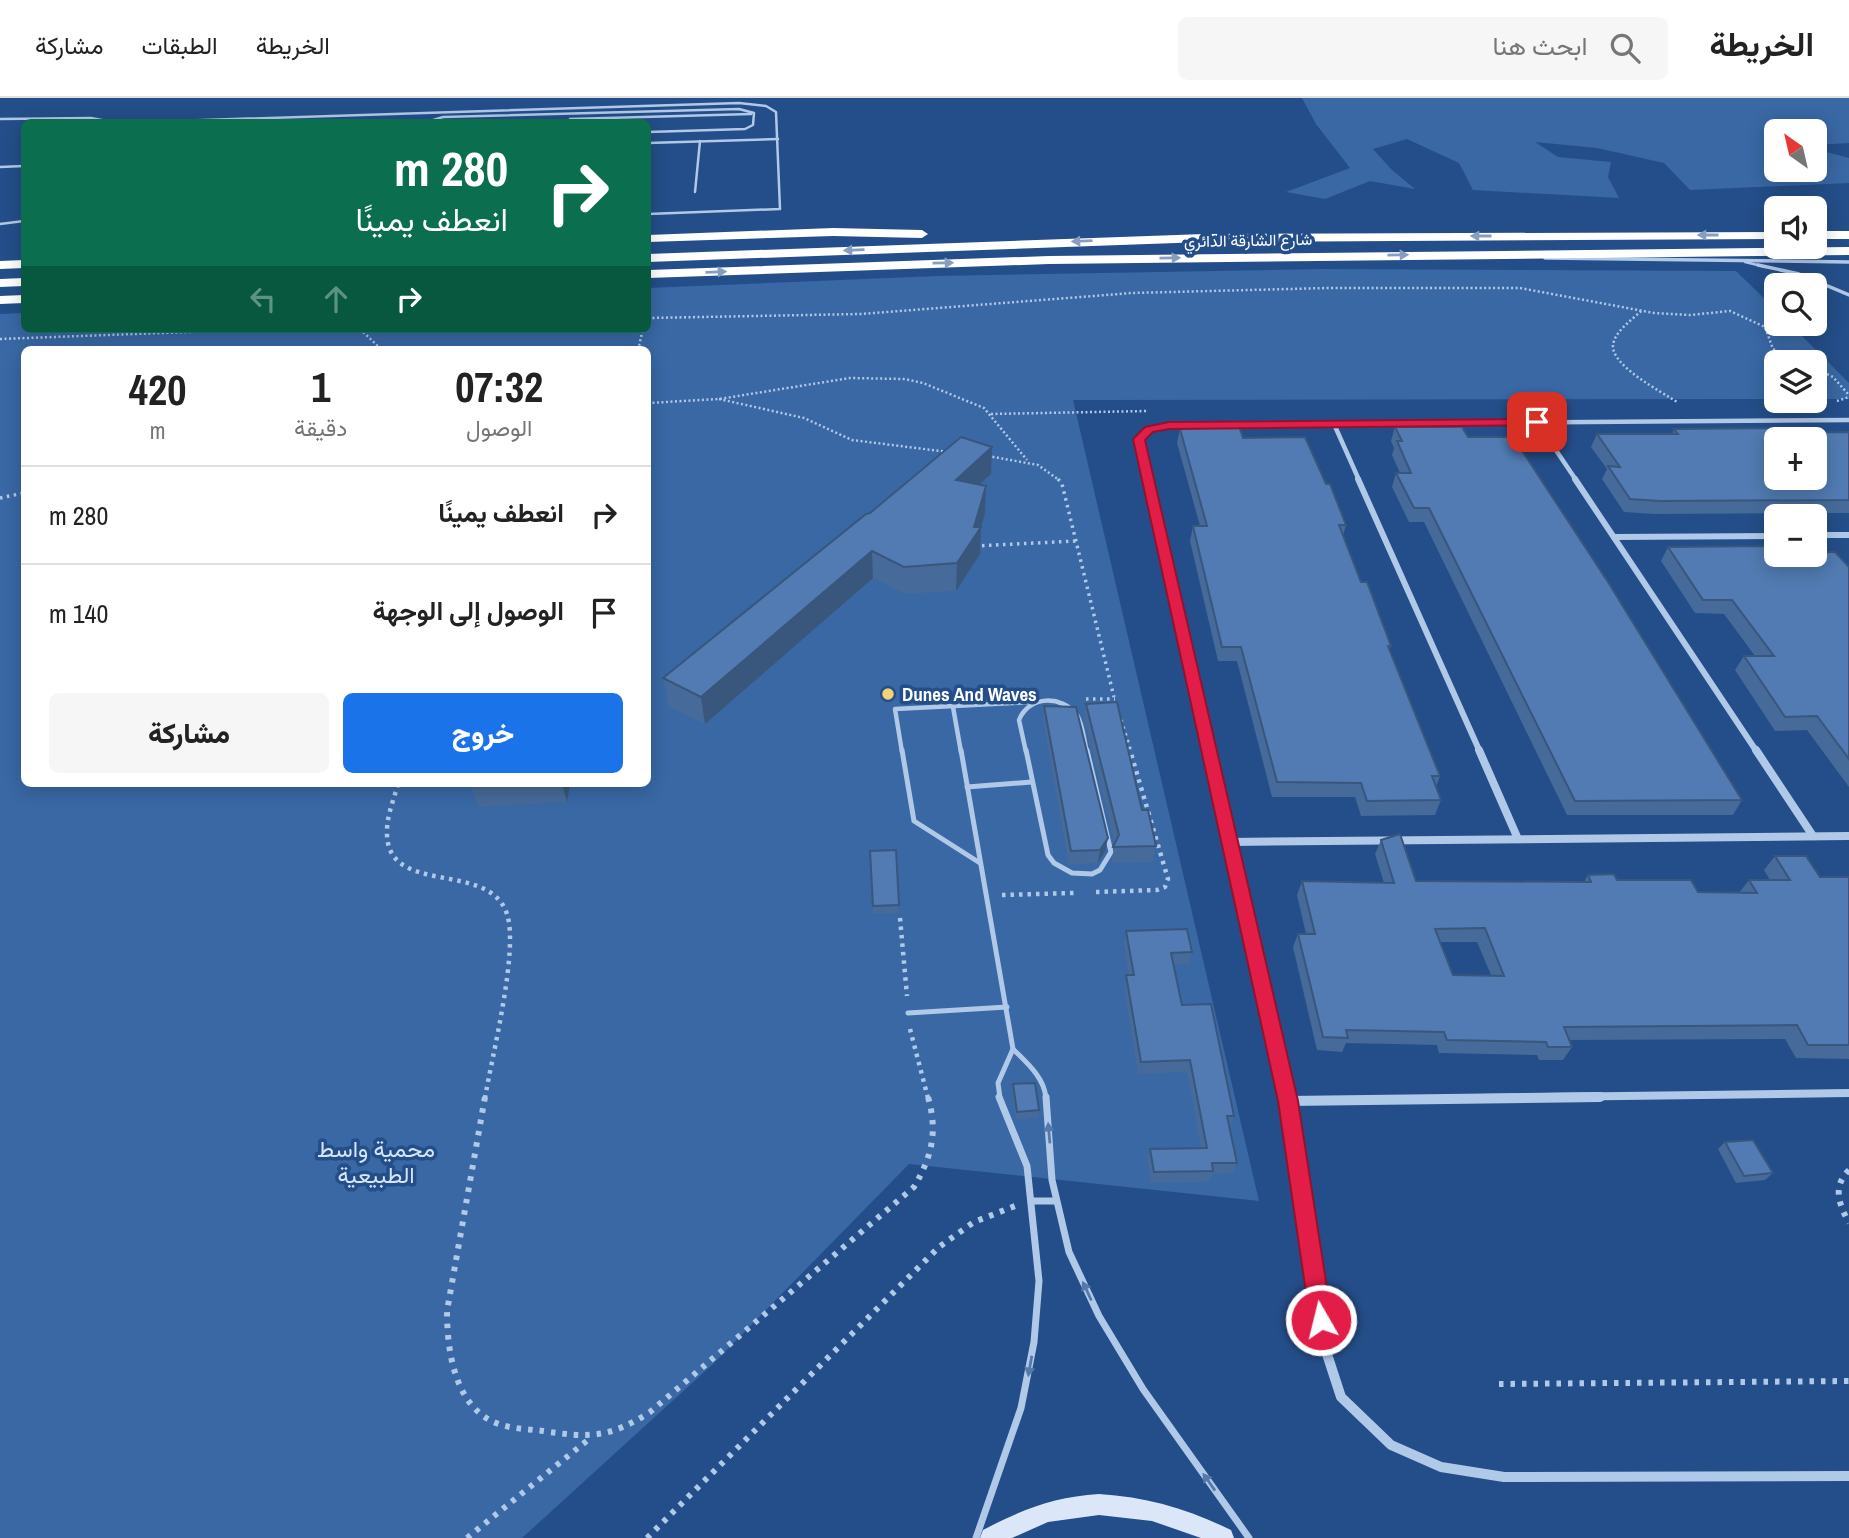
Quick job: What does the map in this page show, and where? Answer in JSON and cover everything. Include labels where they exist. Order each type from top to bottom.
[{"type":"highway","points":[[651,239],[833,232],[998,236],[1046,242]]},
{"type":"highway","name":"شارع الشارقة الدائري","points":[[651,258],[1046,242],[1282,237],[1764,235]]},
{"type":"highway","points":[[1827,235],[1849,235]]},
{"type":"highway","name":"شارع الشارقة الدائري","points":[[651,274],[1049,260],[1849,251]]},
{"type":"highway","points":[[0,265],[21,264]]},
{"type":"highway","points":[[0,283],[21,282]]},
{"type":"highway","points":[[0,300],[21,299]]},
{"type":"main road","points":[[991,1538],[1026,1519],[1085,1504],[1147,1508],[1208,1529],[1223,1538]]},
{"type":"street","points":[[1471,254],[1745,262],[1849,262]]},
{"type":"street","points":[[1849,420],[1169,425],[1149,429],[1139,439],[1288,1101],[1325,1348],[1341,1397],[1391,1445],[1441,1467],[1504,1477],[1849,1476]]},
{"type":"street","points":[[1537,422],[1813,836]]},
{"type":"street","points":[[1334,424],[1518,839]]},
{"type":"street","points":[[1827,536],[1849,535]]},
{"type":"street","points":[[1614,537],[1764,536]]},
{"type":"street","points":[[1229,842],[1849,836]]},
{"type":"street","points":[[1288,1101],[1849,1093]]},
{"type":"lane","points":[[268,119],[758,104],[776,112],[780,209],[651,214]]},
{"type":"lane","points":[[436,119],[739,109],[754,114]]},
{"type":"lane","points":[[523,115],[526,110]]},
{"type":"lane","points":[[411,119],[414,113]]},
{"type":"lane","points":[[570,119],[572,114]]},
{"type":"lane","points":[[622,119],[754,114]]},
{"type":"lane","points":[[651,132],[744,129],[753,125],[754,114]]},
{"type":"lane","points":[[547,119],[549,115]]},
{"type":"lane","points":[[0,119],[89,119]]},
{"type":"lane","points":[[651,143],[778,139]]},
{"type":"lane","points":[[695,192],[700,141]]},
{"type":"lane","points":[[0,167],[21,166]]},
{"type":"lane","points":[[0,224],[21,221]]},
{"type":"lane","points":[[1745,262],[1799,274],[1849,295]]},
{"type":"lane","points":[[981,863],[914,821],[895,709],[1046,700],[1068,705],[1079,718],[1111,852],[1104,868],[1084,875],[1061,870],[1048,855],[1019,719],[1021,712],[1036,702]]},
{"type":"lane","points":[[953,707],[1013,1049],[998,1083],[998,1089],[1027,1166],[1039,1280],[1032,1353],[1021,1408],[976,1538]]},
{"type":"lane","points":[[967,787],[1032,782]]},
{"type":"lane","points":[[908,1013],[1007,1007]]},
{"type":"lane","points":[[1013,1049],[1034,1070],[1045,1089],[1056,1201],[1069,1252],[1112,1340],[1143,1389],[1249,1538]]},
{"type":"lane","points":[[1032,1201],[1056,1201]]},
{"type":"path","points":[[651,318],[861,314],[1132,293],[1326,288],[1520,288],[1641,311],[1682,315],[1724,310],[1737,312],[1765,327],[1775,350]]},
{"type":"path","points":[[1641,311],[1617,337],[1613,343],[1613,351],[1626,369],[1677,402]]},
{"type":"path","points":[[0,340],[172,333]]},
{"type":"path","points":[[364,333],[378,346]]},
{"type":"path","points":[[1827,374],[1849,395]]},
{"type":"path","points":[[651,402],[719,399],[850,378],[905,379],[923,383],[984,408],[1027,460]]},
{"type":"path","points":[[719,399],[804,418],[852,440],[957,453]]},
{"type":"path","points":[[985,456],[1027,460],[1045,468],[1062,484],[1114,698]]},
{"type":"path","points":[[0,498],[21,494]]},
{"type":"path","points":[[967,546],[1076,541]]},
{"type":"path","points":[[397,787],[386,835],[390,849],[398,860],[424,876],[469,880],[482,886],[503,904],[513,929],[447,1311],[446,1345],[456,1379],[473,1405],[494,1423],[590,1438],[611,1435],[650,1412],[914,1187],[928,1167],[935,1146],[936,1126],[915,1057],[908,1013],[900,918]]},
{"type":"path","points":[[1849,1170],[1842,1175],[1837,1195],[1849,1223]]},
{"type":"path","points":[[647,1538],[957,1230],[983,1216],[1032,1201]]},
{"type":"path","points":[[1499,1384],[1849,1381]]},
{"type":"path","points":[[467,1538],[590,1438]]},
{"type":"green space","points":[[1302,98],[1849,98],[1849,143],[1827,144],[1827,119],[1764,119],[1764,182],[1827,182],[1827,152],[1849,158],[1849,183],[1690,190],[1664,163],[1597,148],[1535,142],[1558,157],[1611,162],[1608,177],[1619,198],[1473,190],[1459,163],[1407,139],[1373,149],[1392,170],[1415,189],[1370,181],[1325,199],[1286,192],[1350,168],[1316,124]]},
{"type":"green space","name":"محمية واسط الطبيعية","points":[[1321,269],[1736,271],[1764,298],[1764,336],[1802,336],[1816,350],[1764,350],[1764,399],[1073,400],[1259,1201],[909,1164],[713,1364],[522,1538],[0,1538],[0,314],[21,313],[21,333],[651,333],[651,288],[937,276]]},
{"type":"green space","name":"محمية واسط الطبيعية","points":[[1827,361],[1849,383],[1849,399],[1827,399]]},
{"type":"building","points":[[1239,426],[1243,438],[1305,437],[1326,484],[1330,484],[1346,525],[1339,525],[1361,582],[1367,582],[1391,646],[1388,646],[1440,776],[1432,776],[1441,800],[1367,801],[1361,783],[1277,782],[1241,647],[1222,647],[1193,526],[1207,526],[1180,429]]},
{"type":"building","points":[[1395,427],[1462,427],[1468,437],[1513,437],[1608,582],[1742,800],[1575,801],[1429,508],[1414,508],[1396,473],[1411,473],[1397,441],[1402,441]]},
{"type":"building","points":[[1764,428],[1764,490],[1827,490],[1827,432],[1849,432],[1849,500],[1630,499],[1608,466],[1620,467],[1597,434],[1678,434],[1674,429]]},
{"type":"building","points":[[961,437],[992,447],[956,480],[986,486],[974,527],[981,527],[957,563],[904,567],[872,551],[701,697],[663,678],[870,513]]},
{"type":"building","points":[[1764,546],[1764,567],[1827,567],[1827,552],[1835,552],[1849,567],[1849,759],[1817,716],[1785,717],[1744,656],[1774,656],[1732,600],[1703,600],[1668,547]]},
{"type":"building","points":[[1117,702],[1142,810],[1148,810],[1156,846],[1113,847],[1119,835],[1086,704]]},
{"type":"building","points":[[1044,706],[1076,707],[1108,838],[1100,850],[1071,851]]},
{"type":"building","points":[[1400,834],[1416,881],[1591,882],[1588,875],[1614,874],[1617,880],[1691,880],[1698,892],[1757,893],[1749,880],[1790,880],[1775,856],[1806,856],[1820,877],[1849,877],[1849,1045],[1808,1045],[1797,1025],[1564,1027],[1572,1047],[1548,1047],[1546,1042],[1447,1040],[1444,1032],[1346,1030],[1348,1038],[1323,1037],[1298,934],[1315,934],[1302,881],[1394,883],[1381,840]],"holes":[[[1485,928],[1504,976],[1453,975],[1435,929]]]},
{"type":"building","points":[[896,850],[899,905],[873,906],[870,851]]},
{"type":"building","points":[[1187,929],[1192,952],[1171,953],[1182,1005],[1211,1004],[1234,1116],[1227,1116],[1237,1163],[1212,1163],[1213,1171],[1154,1172],[1150,1149],[1207,1148],[1190,1060],[1141,1062],[1126,975],[1134,975],[1126,931]]},
{"type":"building","points":[[1035,1083],[1039,1110],[1017,1112],[1013,1084]]},
{"type":"building","points":[[1753,1140],[1773,1173],[1744,1176],[1725,1142]]},
{"type":"place","name":"Dunes And Waves","points":[[888,694]]},
{"type":"route","points":[[1321,1320],[1288,1101],[1138,445],[1139,439],[1149,429],[1169,425],[1537,422]]}]
